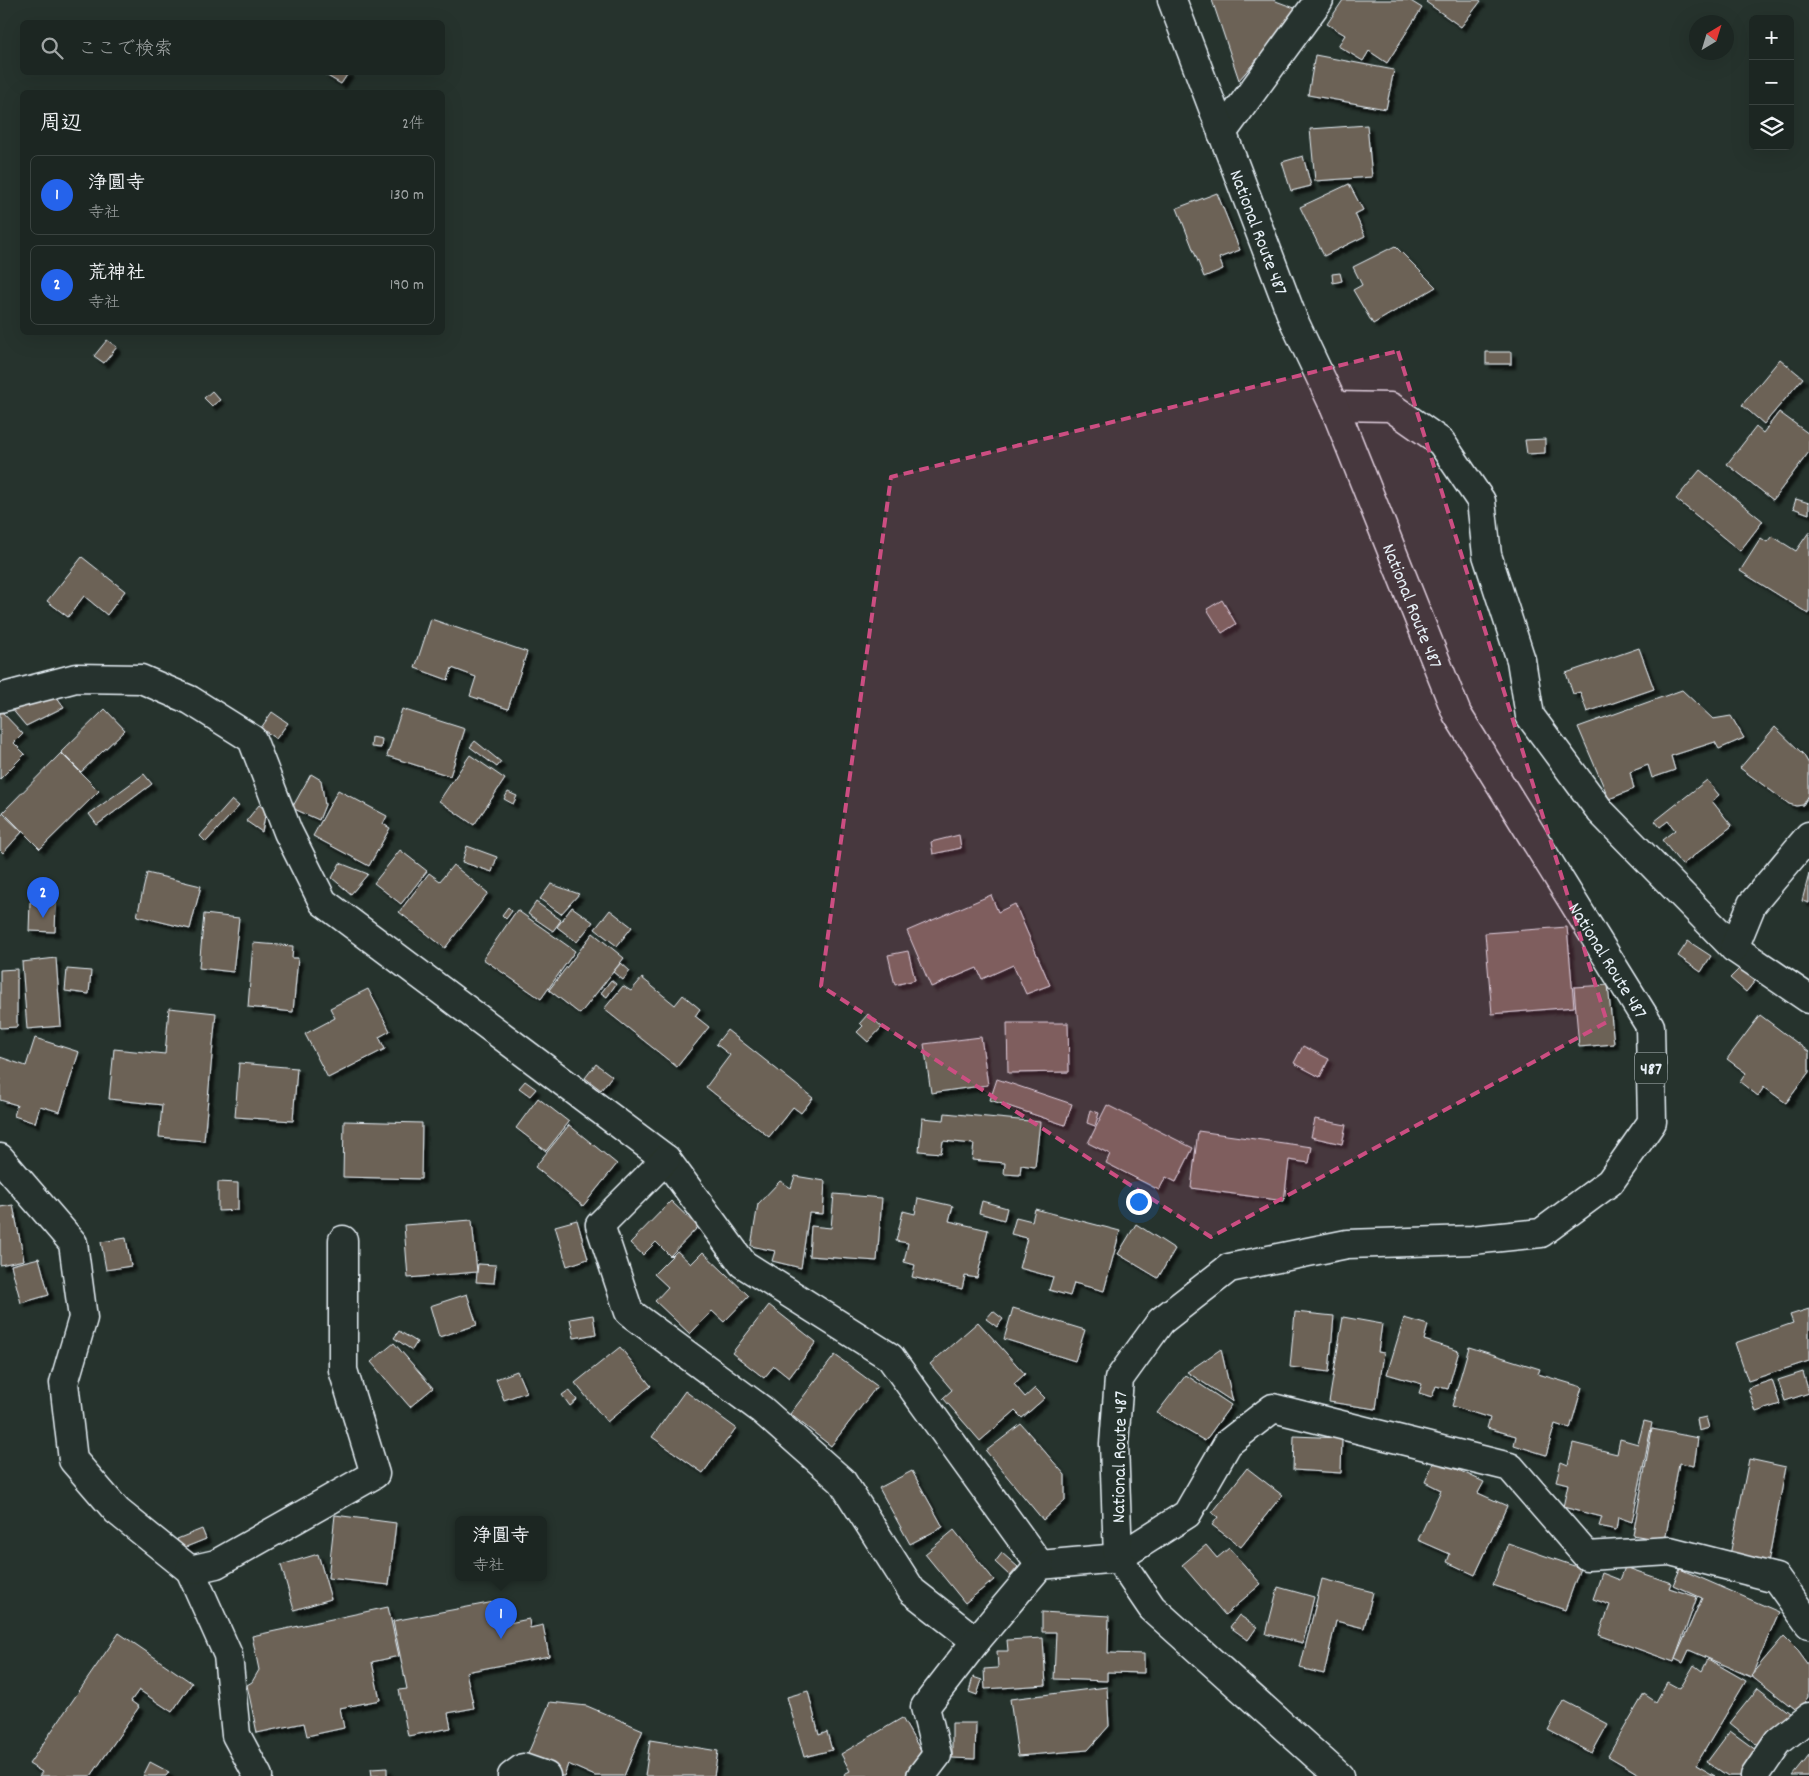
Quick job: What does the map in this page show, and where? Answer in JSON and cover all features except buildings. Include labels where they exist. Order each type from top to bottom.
[{"type":"main road","name":"National Route 487","points":[[1118,1558],[1114,1444],[1119,1379],[1160,1321],[1229,1268],[1347,1244],[1472,1240],[1542,1233],[1610,1182],[1652,1122],[1650,1026],[1457,714],[1334,406],[1293,319],[1172,0]]},
{"type":"main road","points":[[1222,132],[1319,0]]},
{"type":"main road","points":[[1334,406],[1391,407],[1441,442],[1481,502],[1487,555],[1521,660],[1530,716],[1601,812],[1734,948],[1809,999]]},
{"type":"main road","points":[[0,698],[76,678],[141,679],[190,700],[252,739],[288,832],[323,902],[666,1159],[743,1264],[890,1357],[1040,1565]]},
{"type":"main road","points":[[1734,948],[1752,904],[1809,836]]},
{"type":"main road","points":[[0,1158],[73,1243],[83,1318],[64,1383],[72,1460],[117,1511],[190,1570],[228,1655],[236,1736],[258,1776]]},
{"type":"main road","points":[[666,1159],[600,1225],[629,1312],[762,1410],[842,1481],[912,1591],[976,1641]]},
{"type":"main road","points":[[190,1570],[216,1564],[375,1474],[343,1370],[343,1240]]},
{"type":"main road","points":[[921,1776],[937,1755],[925,1707],[976,1641],[1040,1565],[1118,1558],[1187,1514],[1228,1443],[1273,1408],[1510,1467],[1587,1556],[1670,1551],[1776,1578],[1809,1624]]},
{"type":"main road","points":[[1118,1558],[1152,1608],[1339,1776]]},
{"type":"main road","points":[[1755,1776],[1778,1742],[1809,1717]]},
{"type":"main road","points":[[512,1776],[523,1768],[546,1776]]},
{"type":"highlighted area","points":[[1398,351],[1607,1022],[1211,1237],[821,986],[891,477]]},
{"type":"place","name":"荒神社","points":[[43,918]]},
{"type":"place","name":"浄圓寺","points":[[501,1639]]}]
